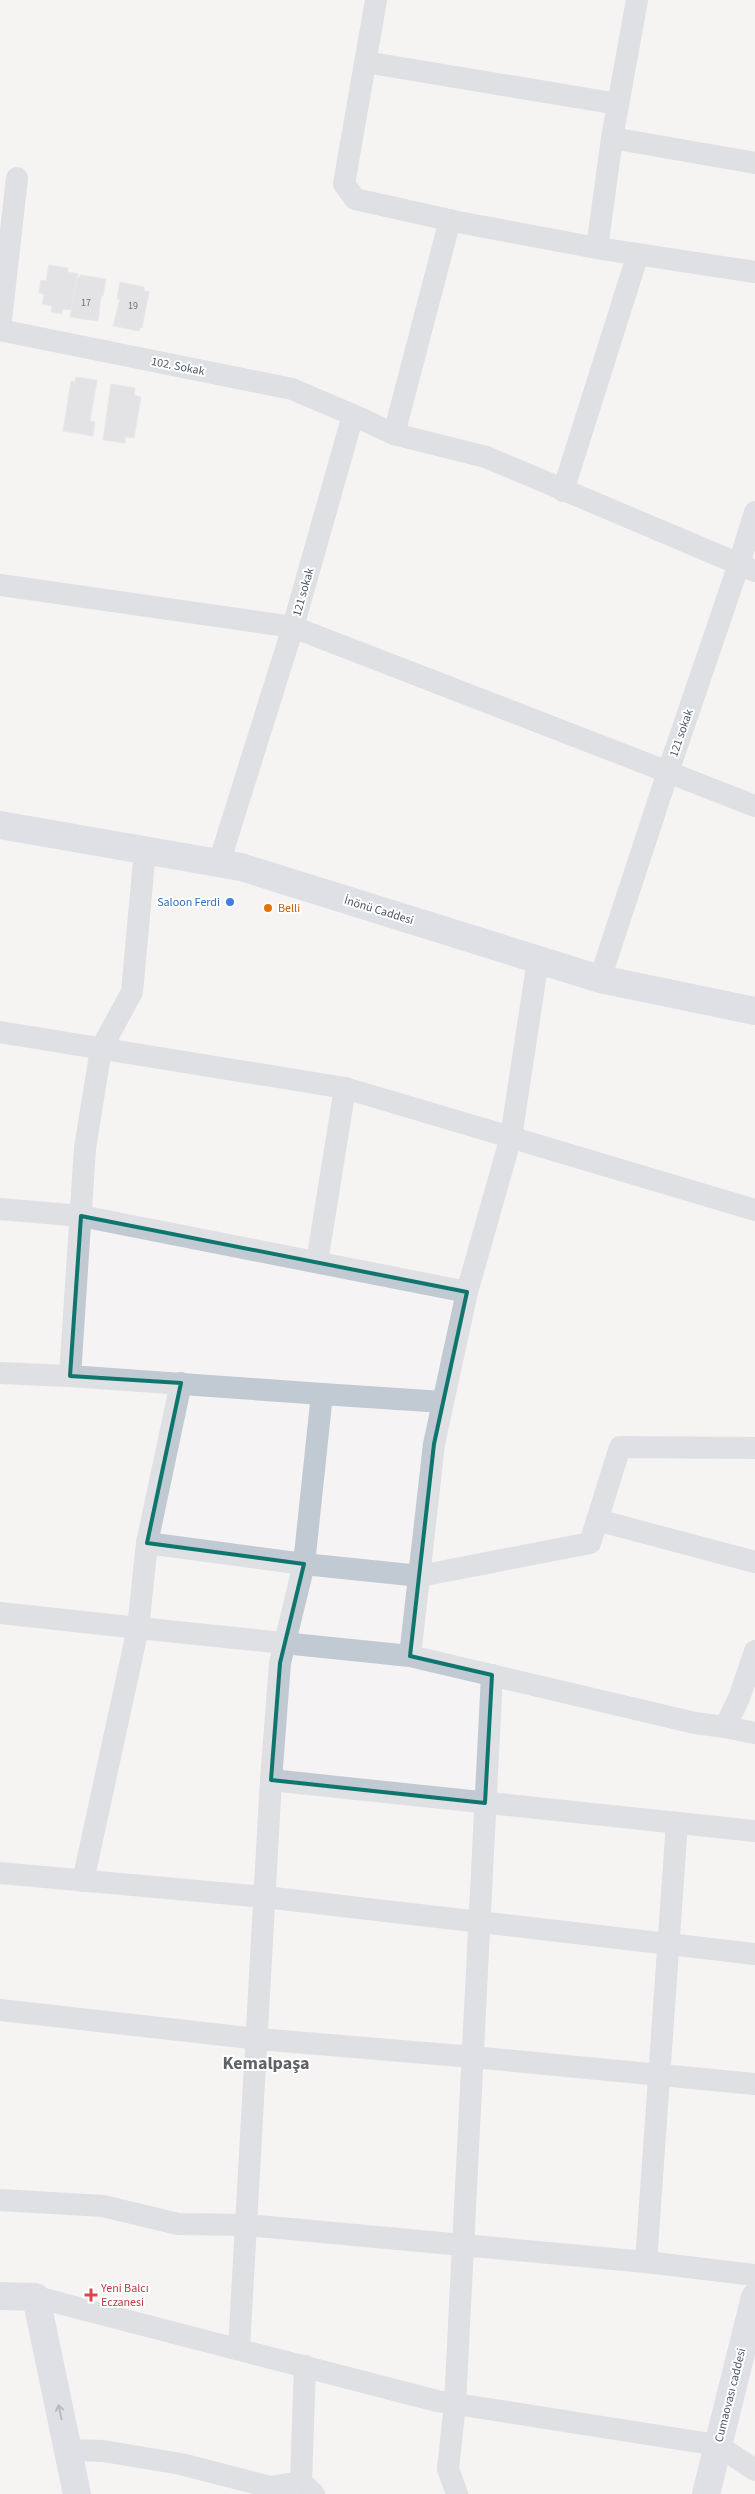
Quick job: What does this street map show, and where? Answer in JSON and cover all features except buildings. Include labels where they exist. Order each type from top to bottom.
[{"type":"main road","name":"İnönü Caddesi","points":[[0,825],[240,867],[600,979],[755,1011]]},
{"type":"main road","points":[[0,2296],[36,2297],[78,2494]]},
{"type":"main road","name":"Cumaovası caddesi","points":[[706,2494],[755,2297]]},
{"type":"street","points":[[376,0],[344,184],[355,199],[450,220],[597,248],[755,272]]},
{"type":"street","points":[[597,248],[612,138],[636,0]]},
{"type":"street","points":[[365,62],[618,104]]},
{"type":"street","points":[[612,138],[755,163]]},
{"type":"street","points":[[0,329],[17,178]]},
{"type":"street","points":[[394,434],[450,220]]},
{"type":"street","points":[[563,491],[638,254]]},
{"type":"street","name":"102. Sokak","points":[[0,329],[292,390],[353,415]]},
{"type":"street","points":[[353,415],[394,434],[486,457],[747,567]]},
{"type":"street","name":"121 sokak","points":[[353,415],[293,627],[668,772],[747,567],[755,512]]},
{"type":"street","points":[[0,585],[293,627],[219,863]]},
{"type":"street","points":[[600,979],[668,772],[755,806]]},
{"type":"street","points":[[70,1376],[85,1148],[101,1049],[132,992],[145,850]]},
{"type":"street","points":[[410,1656],[434,1444],[467,1292],[512,1138],[538,960]]},
{"type":"street","points":[[0,1032],[345,1088],[755,1210]]},
{"type":"street","points":[[317,1262],[345,1088]]},
{"type":"street","points":[[0,1209],[81,1216],[467,1292]]},
{"type":"street","points":[[0,1373],[181,1383],[443,1402]]},
{"type":"street","points":[[83,1880],[138,1628],[148,1543],[181,1383]]},
{"type":"street","points":[[239,2349],[258,2039],[271,1780],[280,1663],[304,1564],[322,1394]]},
{"type":"street","points":[[148,1543],[304,1564],[420,1576],[590,1544],[620,1447],[755,1448]]},
{"type":"street","points":[[598,1520],[755,1562]]},
{"type":"street","points":[[0,1613],[410,1656],[695,1723],[755,1733]]},
{"type":"street","points":[[725,1727],[739,1698],[755,1651]]},
{"type":"street","points":[[457,2494],[448,2470],[455,2404],[492,1675]]},
{"type":"street","points":[[271,1780],[755,1831]]},
{"type":"street","points":[[646,2262],[677,1822]]},
{"type":"street","points":[[0,1873],[265,1897],[755,1954]]},
{"type":"street","points":[[0,2010],[258,2039],[755,2084]]},
{"type":"street","points":[[0,2200],[103,2206],[178,2224],[247,2225],[646,2262],[755,2275]]},
{"type":"street","points":[[36,2297],[455,2404],[717,2445],[755,2470]]},
{"type":"street","points":[[68,2450],[103,2451],[181,2464],[270,2487],[308,2488],[305,2366]]},
{"type":"highlighted area","points":[[81,1216],[467,1292],[434,1444],[410,1656],[492,1675],[485,1803],[271,1780],[280,1663],[304,1564],[147,1543],[181,1383],[70,1376]]},
{"type":"place","name":"Saloon Ferdi","points":[[230,902]]},
{"type":"place","name":"Belli","points":[[268,908]]},
{"type":"place","name":"Yeni Balcı Eczanesi","points":[[91,2295]]},
{"type":"district","name":"Kemalpaşa","points":[[266,2063]]}]
